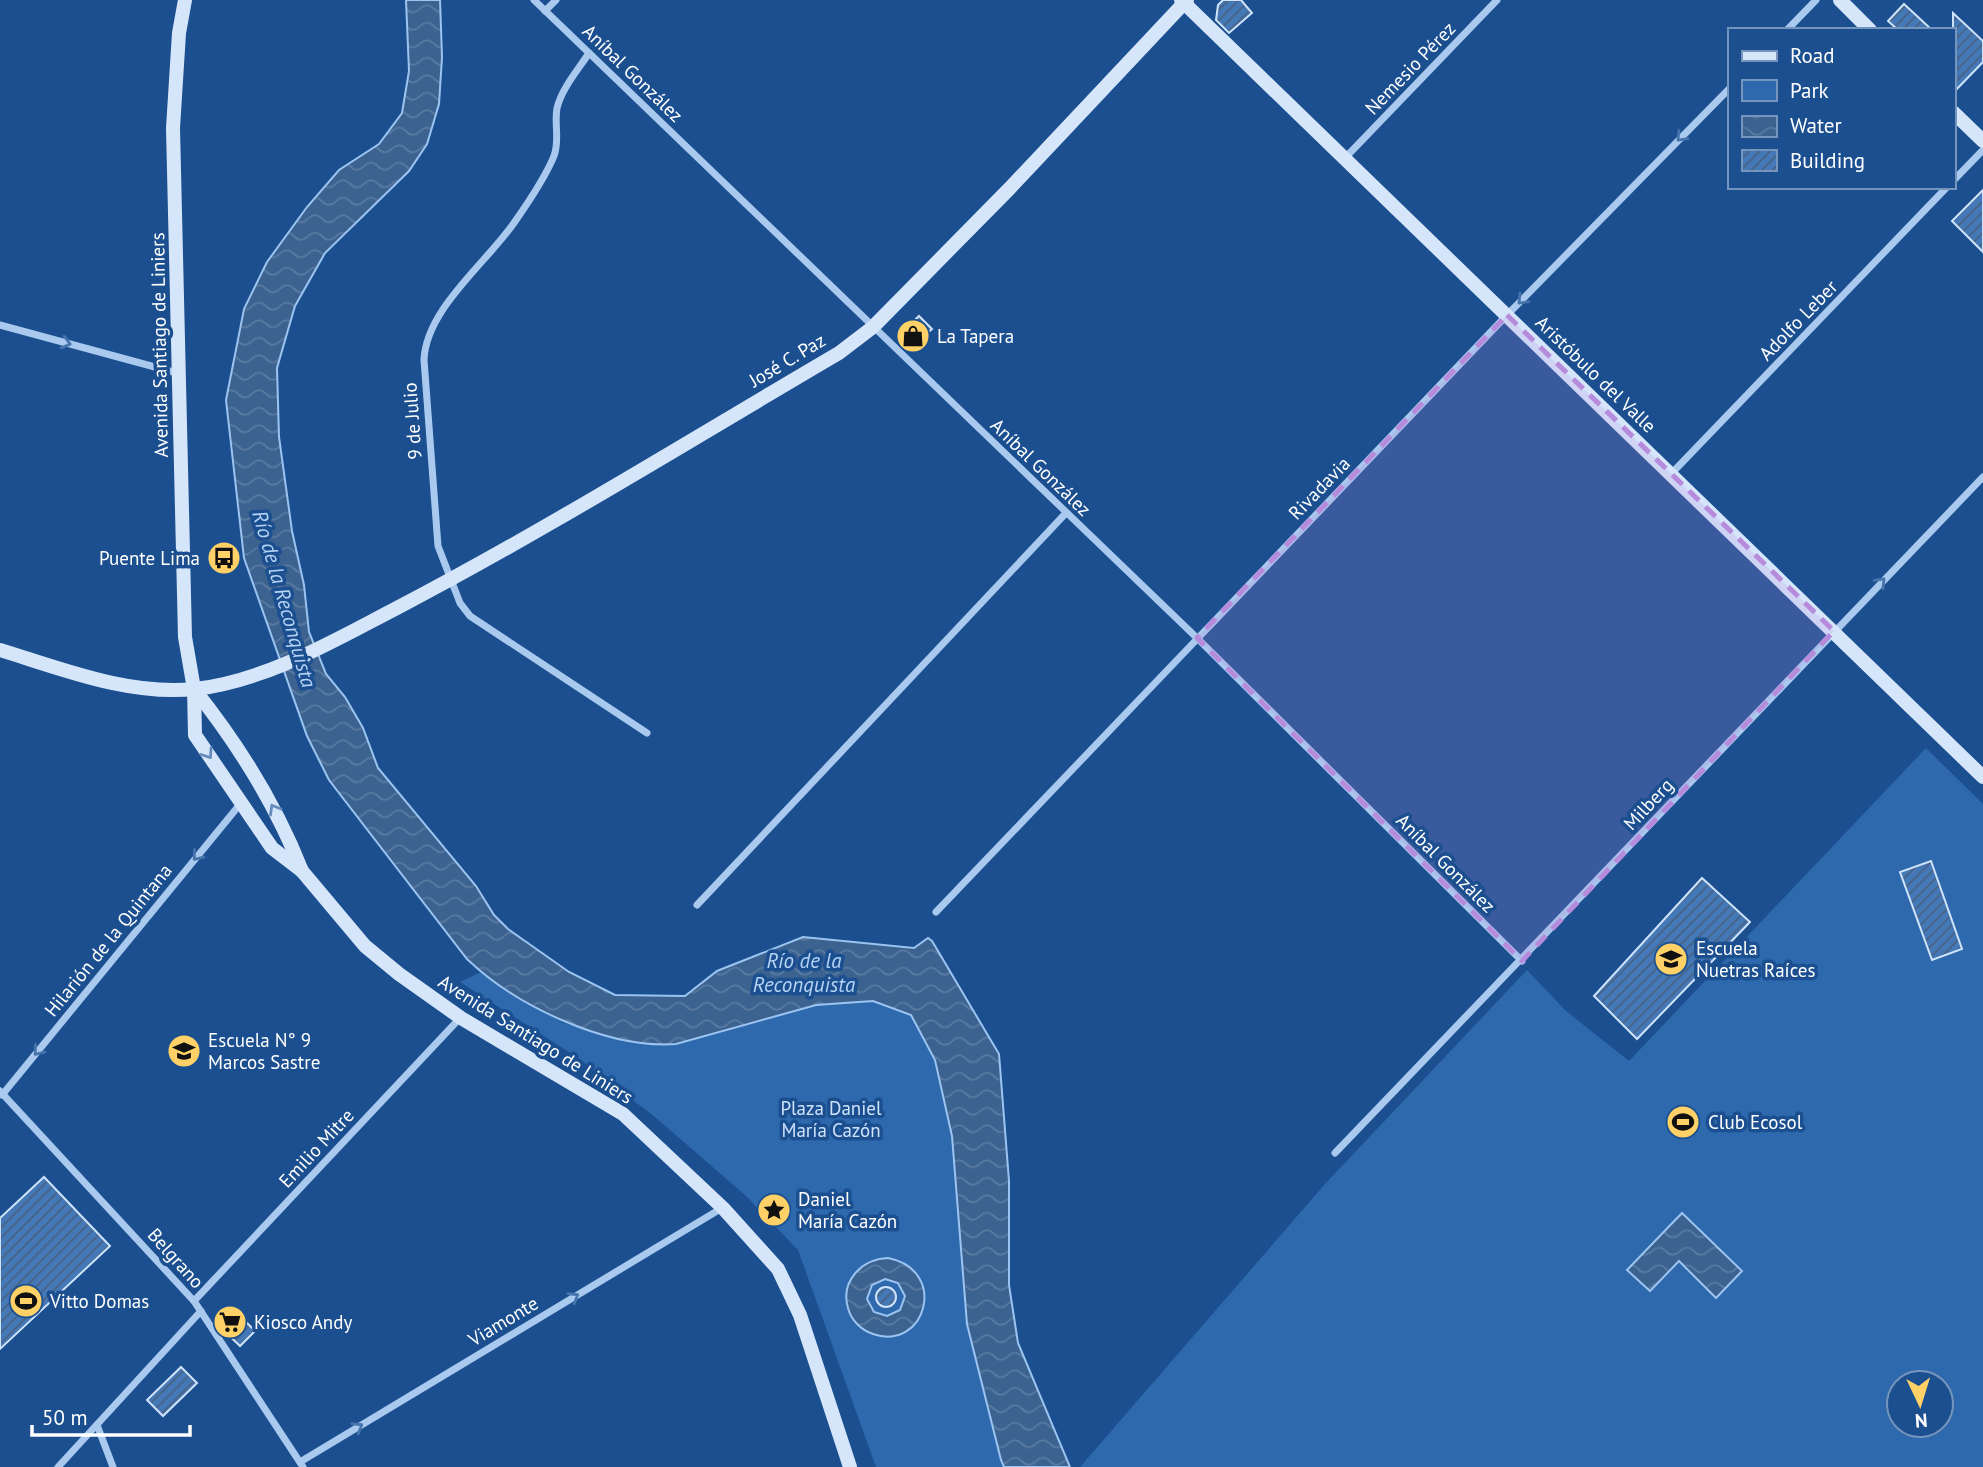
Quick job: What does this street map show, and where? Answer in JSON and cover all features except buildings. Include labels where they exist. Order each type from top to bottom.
[{"type":"street","name":"Avenida Santiago de Liniers","points":[[185,0],[179,33],[173,128],[185,637],[194,689],[195,734],[272,848],[302,871],[365,946],[461,1018],[623,1114],[723,1208],[778,1269],[789,1289],[850,1467]]},
{"type":"street","name":"Aníbal González","points":[[534,0],[1197,638],[1522,961]]},
{"type":"street","points":[[545,11],[556,0]]},
{"type":"street","name":"Nemesio Pérez","points":[[1345,158],[1497,0]]},
{"type":"street","points":[[1789,28],[1816,0]]},
{"type":"street","points":[[1840,0],[1868,28]]},
{"type":"street","name":"Aristóbulo del Valle","points":[[1184,1],[1983,777]]},
{"type":"street","name":"José C. Paz","points":[[194,689],[260,672],[323,646],[449,581],[839,352],[873,327],[1010,188],[1184,1]]},
{"type":"street","name":"9 de Julio","points":[[589,53],[566,88],[557,108],[554,155],[535,190],[515,223],[454,296],[425,344],[438,546],[449,581],[470,617],[647,733]]},
{"type":"street","name":"Rivadavia","points":[[936,912],[1507,315],[1728,90]]},
{"type":"street","points":[[1955,114],[1983,141]]},
{"type":"street","points":[[1955,179],[1983,150]]},
{"type":"street","name":"Adolfo Leber","points":[[1671,474],[1945,189]]},
{"type":"street","points":[[0,325],[177,373]]},
{"type":"street","name":"Milberg","points":[[1335,1153],[1522,961],[1983,477]]},
{"type":"street","points":[[697,905],[1066,513]]},
{"type":"street","points":[[0,650],[128,687],[194,689]]},
{"type":"street","name":"Avenida Santiago de Liniers","points":[[194,689],[221,723],[260,786],[286,831],[302,871]]},
{"type":"street","name":"Hilarión de la Quintana","points":[[1,1094],[241,803]]},
{"type":"street","name":"Emilio Mitre","points":[[194,1301],[461,1018]]},
{"type":"street","name":"Belgrano","points":[[1,1094],[194,1301],[301,1464]]},
{"type":"street","name":"Viamonte","points":[[301,1464],[723,1208]]},
{"type":"street","points":[[58,1467],[201,1311]]},
{"type":"street","points":[[97,1425],[113,1467]]},
{"type":"highlighted area","points":[[1507,315],[1834,631],[1522,961],[1197,638]]},
{"type":"green space","name":"Club Ecosol","points":[[1926,748],[1983,804],[1983,1467],[1080,1467],[1325,1184],[1527,970],[1566,1011],[1629,1061]]},
{"type":"green space","name":"Plaza Daniel María Cazón","points":[[481,972],[563,1023],[659,1045],[676,1044],[816,1005],[873,1001],[911,1015],[935,1060],[952,1136],[967,1324],[1004,1467],[876,1467],[798,1250],[746,1196],[655,1117],[575,1056],[460,982]]},
{"type":"water","name":"Río de la Reconquista","points":[[406,0],[440,0],[442,57],[439,104],[427,144],[409,171],[325,253],[295,306],[277,368],[279,437],[292,531],[304,585],[309,632],[326,674],[345,697],[363,728],[378,768],[476,886],[494,915],[508,929],[569,972],[615,995],[685,996],[717,971],[803,937],[914,948],[928,938],[932,941],[999,1054],[1009,1181],[1009,1285],[1018,1343],[1070,1467],[1004,1467],[1001,1460],[967,1324],[952,1136],[935,1060],[911,1015],[873,1001],[816,1005],[676,1044],[649,1044],[621,1039],[564,1021],[511,993],[467,959],[329,780],[307,736],[244,558],[226,400],[244,309],[267,262],[307,207],[339,170],[379,144],[402,113],[409,71]]},
{"type":"water","points":[[1682,1213],[1742,1271],[1716,1298],[1679,1261],[1650,1291],[1627,1270]]},
{"type":"water","points":[[888,1258],[907,1265],[919,1277],[924,1292],[923,1307],[917,1321],[906,1331],[891,1336],[864,1330],[849,1312],[846,1298],[847,1289],[855,1273],[878,1259]],"holes":[[[885,1279],[898,1283],[905,1296],[900,1310],[887,1316],[874,1312],[867,1299],[872,1285]]]},
{"type":"place","name":"La Tapera","points":[[913,336]]},
{"type":"place","name":"Puente Lima","points":[[224,558]]},
{"type":"place","name":"Escuela Nuetras Raíces","points":[[1671,959]]},
{"type":"place","name":"Escuela N° 9 Marcos Sastre","points":[[184,1051]]},
{"type":"place","name":"Club Ecosol","points":[[1683,1122]]},
{"type":"place","name":"Daniel María Cazón","points":[[774,1210]]},
{"type":"place","name":"Vitto Domas","points":[[26,1301]]},
{"type":"place","name":"Kiosco Andy","points":[[230,1322]]}]
